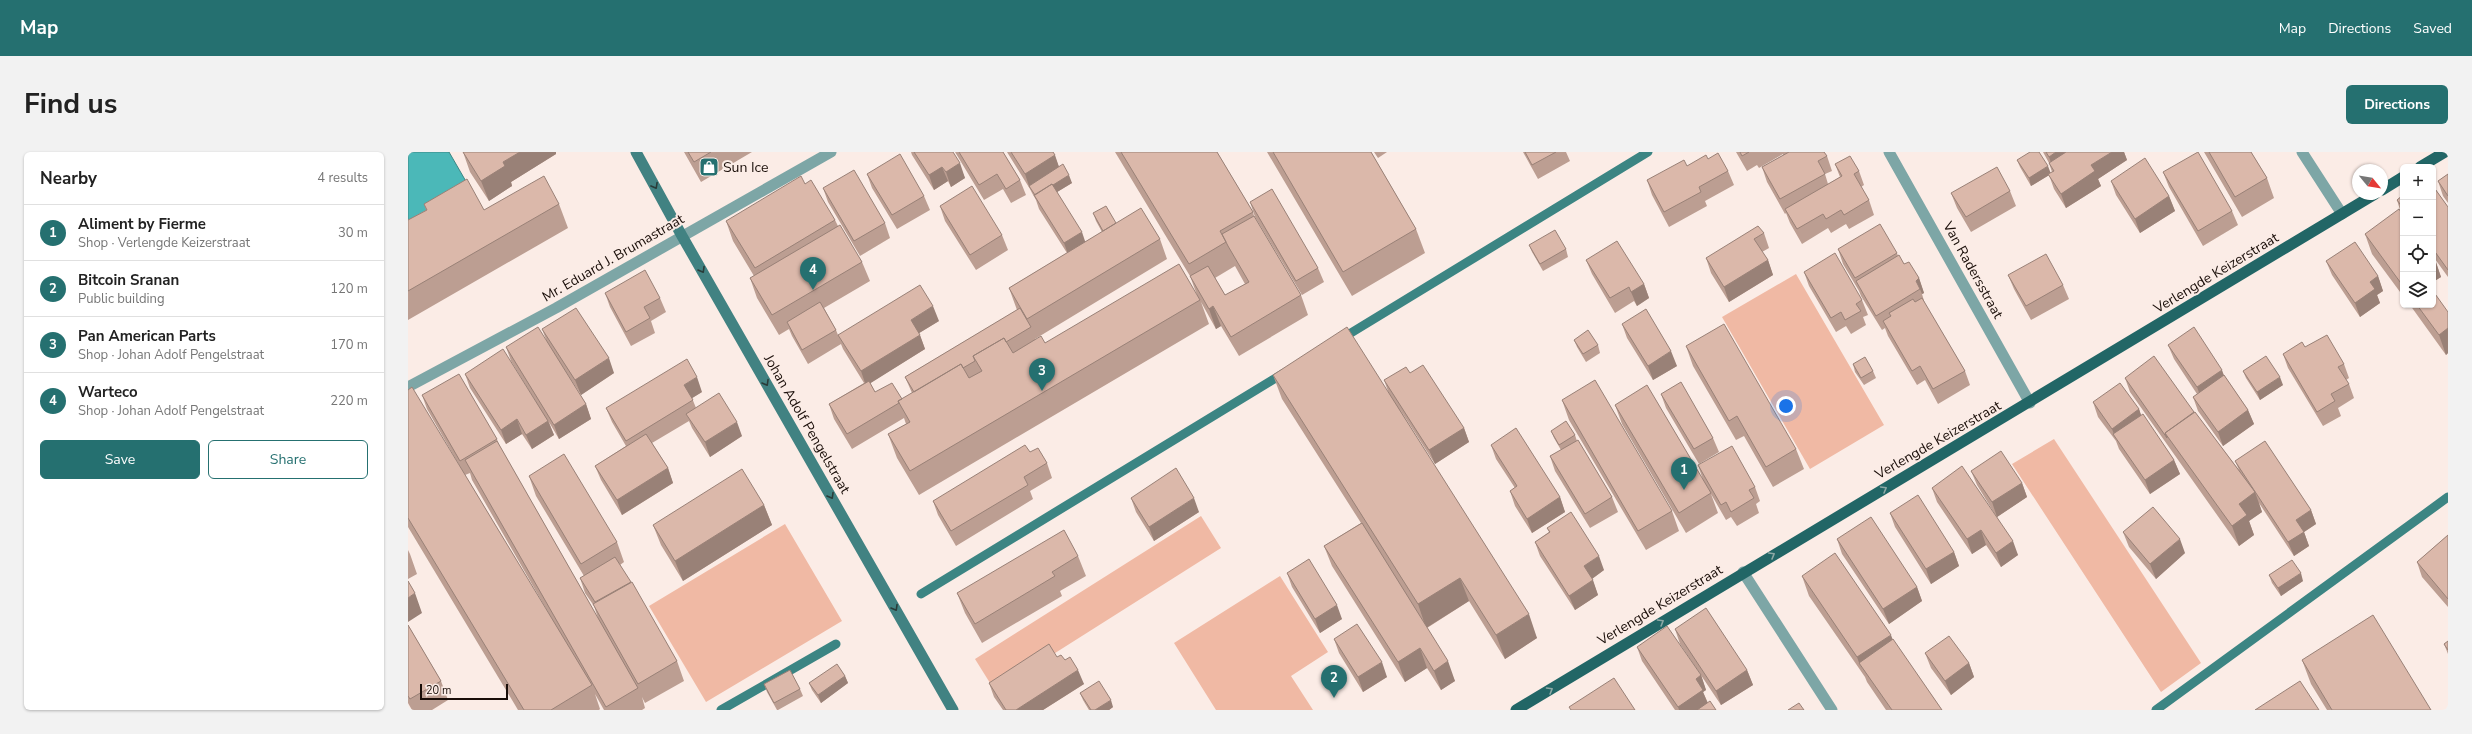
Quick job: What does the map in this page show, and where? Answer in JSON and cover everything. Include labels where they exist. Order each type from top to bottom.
[{"type":"main road","name":"Johan Adolf Pengelstraat","points":[[636,152],[682,236],[953,710]]},
{"type":"main road","points":[[2425,164],[2445,152]]},
{"type":"main road","points":[[2388,186],[2400,179]]},
{"type":"main road","name":"Verlengde Keizerstraat","points":[[1516,710],[1743,572],[2030,403],[2365,200]]},
{"type":"street","name":"Mr. Eduard J. Brumastraat","points":[[408,387],[556,308],[831,152]]},
{"type":"street","name":"Van Radersstraat","points":[[1889,152],[2030,403]]},
{"type":"street","points":[[2302,152],[2342,214]]},
{"type":"street","points":[[1743,572],[1832,710]]},
{"type":"shaded area","points":[[1796,274],[1884,425],[1810,469],[1722,317]]},
{"type":"shaded area","points":[[2054,439],[2201,663],[2161,692],[2012,464]]},
{"type":"shaded area","points":[[1201,516],[1221,548],[995,691],[975,659]]},
{"type":"shaded area","points":[[785,524],[842,621],[706,702],[649,606]]},
{"type":"shaded area","points":[[1280,576],[1328,652],[1291,676],[1313,710],[1216,710],[1174,643]]},
{"type":"water","points":[[408,152],[449,152],[475,197],[408,236]]},
{"type":"building","points":[[463,152],[520,152],[503,162],[505,166],[481,181]]},
{"type":"building","points":[[688,152],[711,152],[694,162]]},
{"type":"building","points":[[914,152],[953,152],[960,163],[946,172],[942,167],[929,175]]},
{"type":"building","points":[[959,152],[1003,152],[1020,180],[1006,189],[997,174],[979,185]]},
{"type":"building","points":[[1011,152],[1053,152],[1055,155],[1025,174]]},
{"type":"building","points":[[1121,152],[1217,152],[1253,212],[1220,231],[1226,242],[1189,264]]},
{"type":"building","points":[[1273,152],[1371,152],[1416,229],[1343,272]]},
{"type":"building","points":[[1525,152],[1556,152],[1532,165]]},
{"type":"building","points":[[1740,152],[1749,152],[1742,156]]},
{"type":"building","points":[[1789,152],[1824,152],[1827,156],[1818,161],[1825,174],[1780,199],[1762,167]]},
{"type":"building","points":[[2030,152],[2039,152],[2048,166],[2029,178],[2017,160]]},
{"type":"building","points":[[2046,152],[2056,152],[2049,157]]},
{"type":"building","points":[[2066,152],[2112,152],[2091,165],[2095,171],[2061,194],[2048,174],[2054,171],[2049,163]]},
{"type":"building","points":[[2198,152],[2232,211],[2198,231],[2163,172]]},
{"type":"building","points":[[2209,152],[2251,152],[2267,178],[2235,197]]},
{"type":"building","points":[[1718,153],[1728,171],[1699,187],[1701,192],[1664,212],[1647,180],[1684,160],[1687,166],[1706,155],[1708,159]]},
{"type":"building","points":[[900,154],[924,196],[892,215],[867,174]]},
{"type":"building","points":[[1850,156],[1859,171],[1854,174],[1869,200],[1844,215],[1841,210],[1826,219],[1823,214],[1797,229],[1785,209],[1842,176],[1835,164]]},
{"type":"building","points":[[2145,158],[2169,196],[2135,219],[2111,181]]},
{"type":"building","points":[[1063,164],[1069,175],[1035,195],[1029,186]]},
{"type":"building","points":[[1997,167],[2010,191],[1966,217],[1951,193]]},
{"type":"building","points":[[854,170],[885,223],[854,241],[823,188]]},
{"type":"building","points":[[2448,174],[2448,196],[2438,181]]},
{"type":"building","points":[[544,176],[559,204],[408,291],[408,220],[427,210],[424,204],[467,179],[484,210]]},
{"type":"building","points":[[801,176],[805,184],[811,180],[835,220],[755,268],[726,221]]},
{"type":"building","points":[[1052,184],[1082,232],[1064,243],[1034,195]]},
{"type":"building","points":[[972,186],[1002,235],[970,255],[940,206]]},
{"type":"building","points":[[1272,189],[1318,268],[1296,281],[1250,202]]},
{"type":"building","points":[[2436,190],[2448,207],[2448,270],[2436,253]]},
{"type":"building","points":[[1106,206],[1116,223],[1103,231],[1093,213]]},
{"type":"building","points":[[1141,208],[1160,239],[1027,319],[1009,288]]},
{"type":"building","points":[[2399,209],[2400,282],[2365,234]]},
{"type":"building","points":[[1254,216],[1301,295],[1231,337],[1213,306],[1209,309],[1190,276],[1208,266],[1225,295],[1249,282],[1222,234]]},
{"type":"building","points":[[1880,224],[1897,253],[1855,278],[1838,249]]},
{"type":"building","points":[[840,225],[862,262],[772,315],[750,278]]},
{"type":"building","points":[[1758,226],[1764,233],[1754,239],[1768,260],[1724,287],[1706,258]]},
{"type":"building","points":[[1555,230],[1566,249],[1540,264],[1529,245]]},
{"type":"building","points":[[1617,241],[1644,284],[1631,292],[1629,287],[1610,298],[1586,260]]},
{"type":"building","points":[[2355,242],[2378,276],[2370,282],[2375,289],[2355,303],[2326,261]]},
{"type":"building","points":[[1835,253],[1862,300],[1856,304],[1861,311],[1845,320],[1841,312],[1831,318],[1804,272]]},
{"type":"building","points":[[2046,254],[2063,285],[2026,306],[2008,275]]},
{"type":"building","points":[[1899,255],[1904,264],[1909,262],[1919,278],[1916,281],[1920,289],[1876,316],[1856,281]]},
{"type":"building","points":[[1179,264],[1200,300],[910,471],[888,434],[910,422],[898,401],[961,364],[969,378],[982,371],[973,356],[1004,338],[1013,353],[1041,336],[1045,343]]},
{"type":"building","points":[[645,270],[660,298],[644,307],[650,318],[626,332],[605,293]]},
{"type":"building","points":[[920,285],[933,306],[911,320],[920,335],[861,371],[838,335]]},
{"type":"building","points":[[2436,295],[2448,312],[2448,328],[2439,335],[2419,308],[2436,308]]},
{"type":"building","points":[[1922,298],[1965,371],[1933,389],[1920,366],[1912,371],[1883,321],[1891,316],[1889,313],[1913,299],[1915,302]]},
{"type":"building","points":[[820,302],[836,330],[802,350],[787,322]]},
{"type":"building","points":[[576,308],[609,358],[575,380],[542,329]]},
{"type":"building","points":[[1020,308],[1031,327],[1006,342],[1004,338],[973,356],[975,361],[963,368],[961,364],[914,392],[905,377]]},
{"type":"building","points":[[1646,309],[1671,351],[1648,366],[1622,324]]},
{"type":"building","points":[[1724,324],[1796,449],[1766,467],[1737,416],[1729,421],[1686,346]]},
{"type":"building","points":[[538,327],[586,404],[554,425],[506,347]]},
{"type":"building","points":[[1347,327],[1529,614],[1496,635],[1460,578],[1418,604],[1273,375]]},
{"type":"building","points":[[2194,327],[2222,370],[2197,387],[2168,345]]},
{"type":"building","points":[[1588,330],[1598,345],[1583,354],[1574,340]]},
{"type":"building","points":[[2327,335],[2344,364],[2338,367],[2349,384],[2331,394],[2335,401],[2317,412],[2283,354],[2302,342],[2305,347]]},
{"type":"building","points":[[503,349],[548,421],[526,435],[517,419],[501,430],[465,374]]},
{"type":"building","points":[[2154,356],[2194,412],[2165,433],[2167,438],[2125,378]]},
{"type":"building","points":[[2266,356],[2280,377],[2257,392],[2243,371]]},
{"type":"building","points":[[1865,357],[1873,371],[1861,378],[1853,364]]},
{"type":"building","points":[[687,359],[697,377],[684,385],[693,400],[626,441],[606,408]]},
{"type":"building","points":[[1423,365],[1464,428],[1429,450],[1384,380],[1406,367],[1410,373]]},
{"type":"building","points":[[459,374],[497,439],[460,461],[422,395]]},
{"type":"building","points":[[2224,375],[2248,410],[2218,432],[2193,397]]},
{"type":"building","points":[[1595,380],[1672,511],[1638,531],[1562,400]]},
{"type":"building","points":[[869,381],[875,392],[892,383],[902,399],[898,401],[899,403],[847,434],[829,404]]},
{"type":"building","points":[[1681,382],[1713,438],[1694,449],[1661,394]]},
{"type":"building","points":[[2120,383],[2139,409],[2112,429],[2093,402]]},
{"type":"building","points":[[1647,385],[1711,493],[1679,513],[1615,405]]},
{"type":"building","points":[[412,387],[592,685],[551,710],[524,710],[408,518],[408,390]]},
{"type":"building","points":[[719,393],[737,422],[705,442],[686,414]]},
{"type":"building","points":[[2195,412],[2255,492],[2239,504],[2247,515],[2232,526],[2165,433]]},
{"type":"building","points":[[2143,414],[2174,460],[2145,480],[2113,434]]},
{"type":"building","points":[[1566,421],[1575,435],[1559,445],[1551,431]]},
{"type":"building","points":[[1516,428],[1560,497],[1527,519],[1510,491],[1517,486],[1491,445]]},
{"type":"building","points":[[646,434],[668,468],[617,500],[595,466]]},
{"type":"building","points":[[1578,440],[1612,497],[1585,514],[1550,456]]},
{"type":"building","points":[[497,441],[638,688],[606,707],[465,460]]},
{"type":"building","points":[[2265,441],[2311,510],[2296,520],[2304,532],[2288,542],[2235,461]]},
{"type":"building","points":[[1025,445],[1030,452],[1038,448],[1047,463],[1024,477],[1028,485],[951,531],[933,501]]},
{"type":"building","points":[[1732,446],[1755,487],[1749,490],[1754,498],[1731,512],[1726,502],[1721,505],[1698,465]]},
{"type":"building","points":[[2001,451],[2022,483],[1992,502],[1971,471]]},
{"type":"building","points":[[564,454],[617,542],[581,564],[529,476]]},
{"type":"building","points":[[1962,466],[2013,541],[1996,553],[1981,530],[1967,539],[1932,488]]},
{"type":"building","points":[[1176,468],[1194,498],[1149,527],[1131,498]]},
{"type":"building","points":[[742,469],[764,505],[675,561],[653,525]]},
{"type":"building","points":[[1918,495],[1954,552],[1926,569],[1890,513]]},
{"type":"building","points":[[2153,507],[2180,539],[2150,564],[2123,532]]},
{"type":"building","points":[[1571,512],[1599,556],[1584,566],[1593,580],[1569,596],[1535,542],[1550,532],[1547,528]]},
{"type":"building","points":[[1871,517],[1917,587],[1883,609],[1837,539]]},
{"type":"building","points":[[1362,523],[1448,661],[1434,671],[1420,648],[1398,662],[1324,546]]},
{"type":"building","points":[[1064,530],[1078,556],[1052,572],[1055,576],[975,624],[957,593]]},
{"type":"building","points":[[2448,535],[2448,599],[2417,562]]},
{"type":"building","points":[[1835,553],[1891,635],[1857,657],[1802,576]]},
{"type":"building","points":[[615,557],[631,582],[595,602],[580,578]]},
{"type":"building","points":[[1309,559],[1337,605],[1315,619],[1287,573]]},
{"type":"building","points":[[2292,560],[2301,573],[2278,588],[2269,575]]},
{"type":"building","points":[[408,581],[415,593],[408,598]]},
{"type":"building","points":[[632,582],[677,661],[638,684],[593,604]]},
{"type":"building","points":[[1706,608],[1747,670],[1716,691],[1675,629]]},
{"type":"building","points":[[2373,615],[2431,710],[2332,710],[2302,660]]},
{"type":"building","points":[[1357,624],[1382,662],[1358,677],[1334,639]]},
{"type":"building","points":[[408,625],[441,681],[410,699],[408,696]]},
{"type":"building","points":[[1667,626],[1701,675],[1696,679],[1703,690],[1678,707],[1637,647]]},
{"type":"building","points":[[1949,636],[1969,663],[1945,681],[1925,653]]},
{"type":"building","points":[[1893,639],[1942,710],[1892,710],[1859,663]]},
{"type":"building","points":[[2448,641],[2448,650],[2444,644]]},
{"type":"building","points":[[1049,644],[1057,657],[1061,655],[1065,660],[1070,657],[1078,670],[1016,710],[1006,710],[989,683]]},
{"type":"building","points":[[837,664],[845,676],[818,695],[809,683]]},
{"type":"building","points":[[790,670],[800,689],[774,703],[764,684]]},
{"type":"building","points":[[1614,678],[1635,710],[1571,710],[1569,707]]},
{"type":"building","points":[[1099,681],[1111,700],[1095,710],[1091,710],[1080,693]]},
{"type":"building","points":[[2300,681],[2319,710],[2255,710]]},
{"type":"building","points":[[1710,701],[1716,710],[1697,710]]},
{"type":"building","points":[[1799,703],[1804,710],[1788,710]]},
{"type":"waterway","points":[[1341,339],[1648,152]]},
{"type":"waterway","points":[[921,594],[1284,373]]},
{"type":"waterway","points":[[2156,710],[2448,497]]},
{"type":"waterway","points":[[721,710],[836,644]]},
{"type":"place","name":"Sun Ice","points":[[709,167]]},
{"type":"place","name":"Warteco","points":[[813,290]]},
{"type":"place","name":"Pan American Parts","points":[[1042,391]]},
{"type":"place","name":"Aliment by Fierme","points":[[1684,490]]},
{"type":"place","name":"Bitcoin Sranan","points":[[1334,698]]}]
